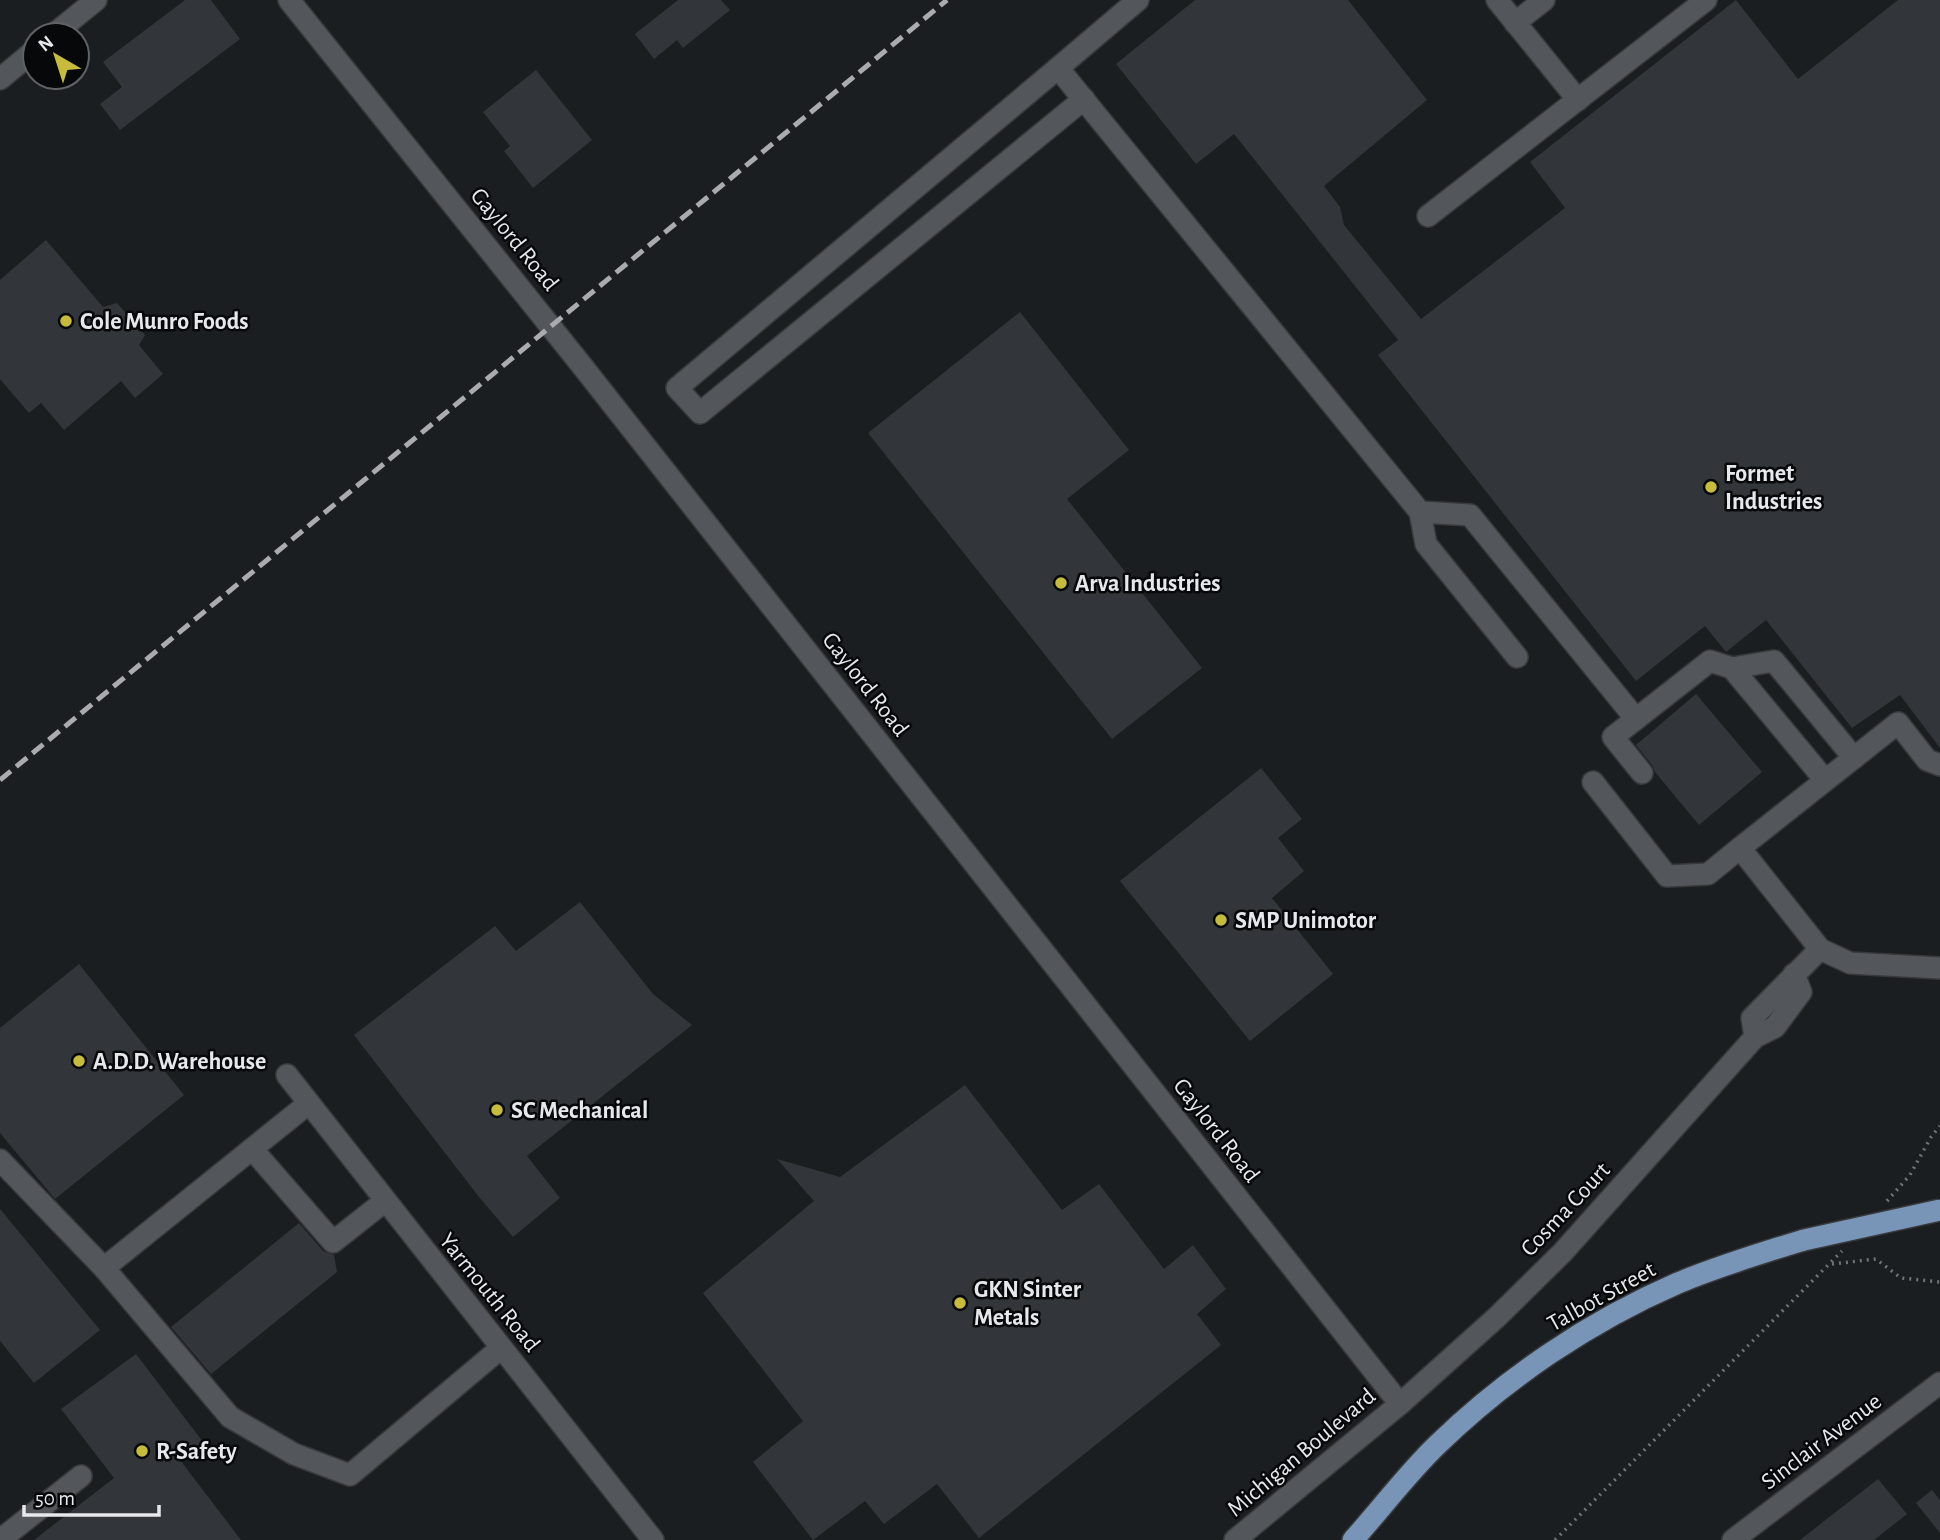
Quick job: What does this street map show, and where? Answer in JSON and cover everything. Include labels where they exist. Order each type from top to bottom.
[{"type":"main road","name":"Talbot Street","points":[[1353,1540],[1436,1446],[1491,1397],[1550,1354],[1611,1316],[1677,1284],[1741,1259],[1804,1240],[1940,1210]]},
{"type":"street","points":[[70,21],[96,0]]},
{"type":"street","name":"Gaylord Road","points":[[289,0],[583,367],[1400,1404]]},
{"type":"street","points":[[1084,99],[700,413],[677,387],[1138,0]]},
{"type":"street","points":[[1497,0],[1578,100]]},
{"type":"street","points":[[1515,23],[1544,0]]},
{"type":"street","points":[[1428,216],[1706,0]]},
{"type":"street","points":[[0,79],[21,62]]},
{"type":"street","points":[[1058,68],[1420,512],[1426,544],[1517,657]]},
{"type":"street","points":[[1420,512],[1469,516],[1636,719]]},
{"type":"street","points":[[1642,773],[1613,737],[1710,661],[1732,668],[1774,661],[1854,758]]},
{"type":"street","points":[[1732,668],[1825,780]]},
{"type":"street","points":[[1593,782],[1667,876],[1707,874],[1898,723],[1927,760],[1940,765]]},
{"type":"street","points":[[1740,848],[1820,949],[1850,964],[1940,968]]},
{"type":"street","name":"Cosma Court","points":[[1400,1404],[1497,1317],[1563,1252],[1755,1037],[1752,1018],[1820,949]]},
{"type":"street","name":"Yarmouth Road","points":[[287,1075],[653,1540]]},
{"type":"street","points":[[104,1268],[309,1103]]},
{"type":"street","points":[[252,1149],[333,1242],[385,1202]]},
{"type":"street","points":[[0,1160],[104,1268],[230,1417],[294,1454],[350,1475],[501,1348]]},
{"type":"street","name":"Sinclair Avenue","points":[[1733,1540],[1940,1383]]},
{"type":"street","name":"Michigan Boulevard","points":[[1235,1540],[1400,1404]]},
{"type":"street","points":[[0,1540],[81,1476]]},
{"type":"path","points":[[1883,1205],[1910,1175],[1940,1126]]},
{"type":"path","points":[[1555,1540],[1848,1244]]},
{"type":"path","points":[[1830,1264],[1876,1259],[1901,1278],[1940,1282]]},
{"type":"building","points":[[185,0],[211,0],[240,39],[120,130],[100,104],[122,87],[103,62]]},
{"type":"building","points":[[678,0],[721,0],[730,10],[683,48],[677,40],[654,59],[635,34]]},
{"type":"building","name":"Formet Industries","points":[[1195,0],[1348,0],[1427,100],[1324,186],[1340,207],[1344,225],[1421,319],[1565,208],[1530,162],[1736,0],[1798,79],[1898,0],[1940,0],[1940,748],[1900,695],[1852,728],[1766,620],[1726,652],[1705,626],[1636,681],[1378,355],[1398,340],[1234,134],[1196,164],[1116,64]]},
{"type":"building","points":[[536,70],[592,140],[533,188],[504,151],[510,146],[483,112]]},
{"type":"building","name":"Cole Munro Foods","points":[[46,240],[103,307],[117,303],[145,335],[139,345],[163,374],[135,398],[121,381],[64,430],[41,403],[29,413],[0,379],[0,280]]},
{"type":"building","name":"Arva Industries","points":[[1020,312],[1129,450],[1067,499],[1202,668],[1112,739],[868,433]]},
{"type":"building","points":[[1696,694],[1762,772],[1699,825],[1636,745]]},
{"type":"building","name":"SMP Unimotor","points":[[1261,768],[1302,819],[1278,838],[1304,871],[1272,898],[1333,974],[1250,1041],[1120,881]]},
{"type":"building","name":"SC Mechanical","points":[[580,902],[653,994],[692,1025],[527,1156],[560,1198],[513,1237],[354,1035],[495,926],[516,951]]},
{"type":"building","name":"A.D.D. Warehouse","points":[[79,964],[184,1095],[55,1199],[0,1133],[0,1028]]},
{"type":"building","name":"GKN Sinter Metals","points":[[965,1085],[1062,1210],[1099,1184],[1164,1269],[1193,1245],[1226,1289],[1197,1314],[1221,1345],[979,1538],[937,1484],[884,1524],[865,1501],[813,1540],[753,1462],[803,1421],[703,1293],[814,1201],[777,1159],[840,1177]]},
{"type":"building","points":[[0,1209],[100,1330],[34,1383],[0,1341]]},
{"type":"building","points":[[299,1223],[323,1251],[334,1255],[337,1272],[211,1374],[171,1327]]},
{"type":"building","name":"R-Safety","points":[[136,1354],[203,1442],[180,1460],[241,1540],[34,1540],[114,1478],[61,1409]]},
{"type":"building","points":[[1878,1479],[1907,1514],[1874,1540],[1800,1540]]},
{"type":"building","points":[[1932,1490],[1940,1500],[1940,1533],[1916,1503]]},
{"type":"railway","points":[[0,780],[947,0]]},
{"type":"place","name":"Cole Munro Foods","points":[[66,321]]},
{"type":"place","name":"Formet Industries","points":[[1711,487]]},
{"type":"place","name":"Arva Industries","points":[[1061,583]]},
{"type":"place","name":"SMP Unimotor","points":[[1221,920]]},
{"type":"place","name":"A.D.D. Warehouse","points":[[79,1061]]},
{"type":"place","name":"SC Mechanical","points":[[497,1110]]},
{"type":"place","name":"GKN Sinter Metals","points":[[960,1303]]},
{"type":"place","name":"R-Safety","points":[[142,1451]]}]
